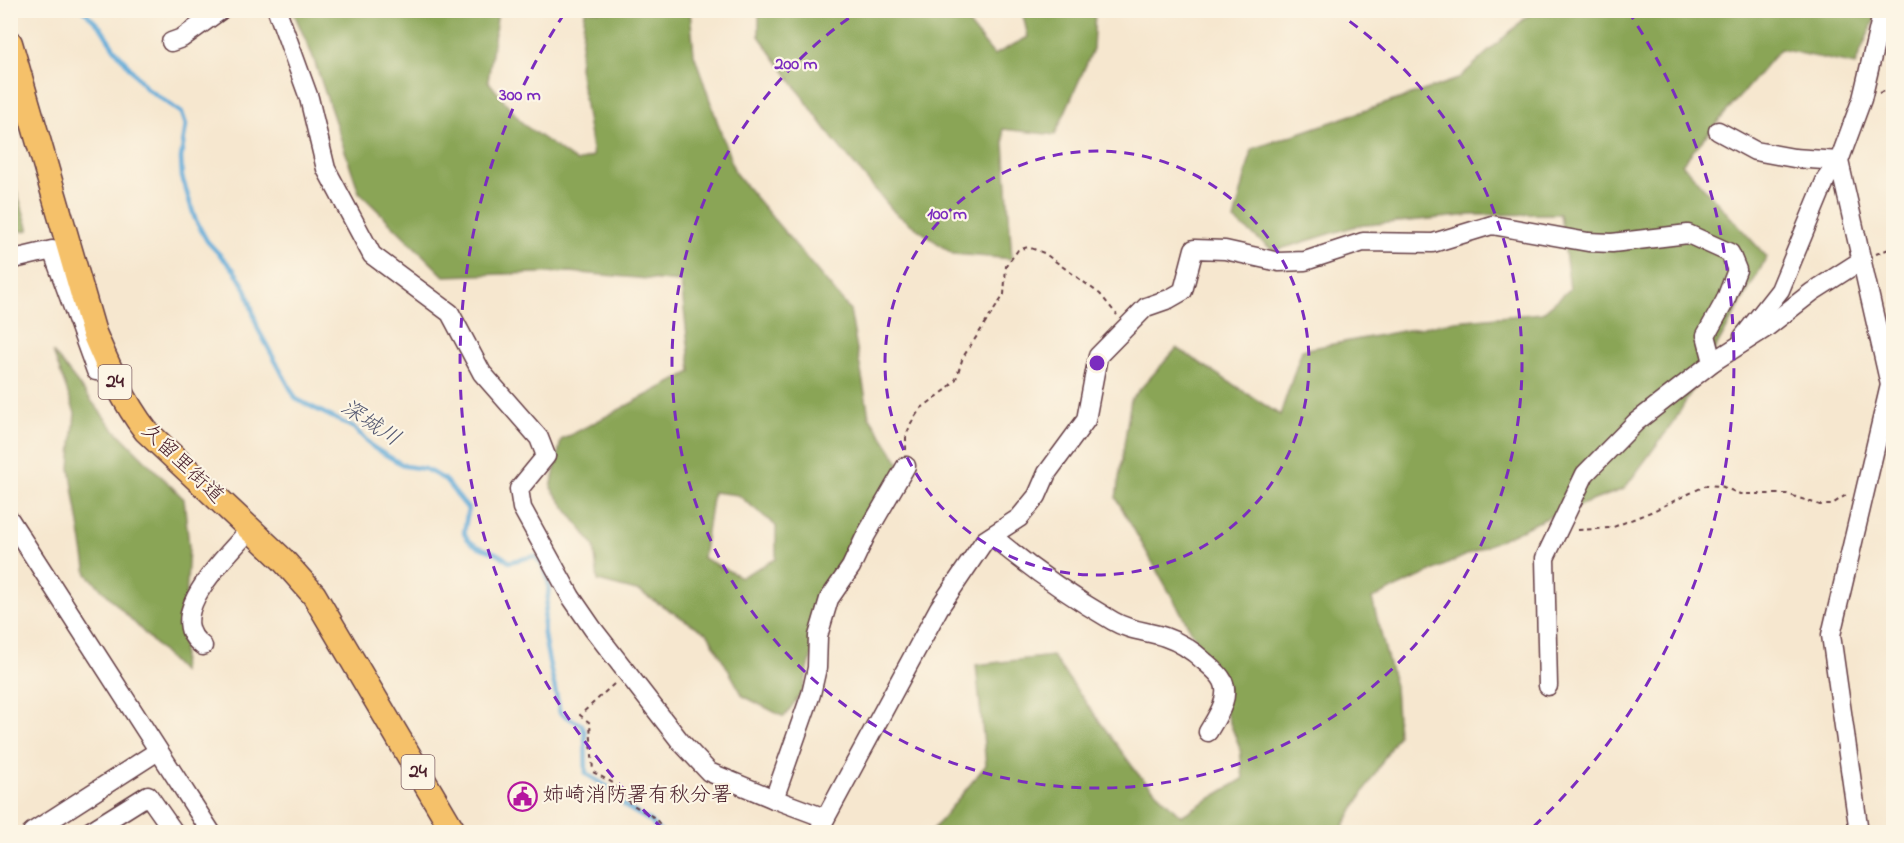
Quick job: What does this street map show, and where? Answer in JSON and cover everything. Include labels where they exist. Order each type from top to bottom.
[{"type":"main road","name":"久留里街道","points":[[10,43],[94,333],[110,372],[131,412],[146,431],[294,571],[314,595],[454,832]]},
{"type":"street","points":[[171,42],[182,38],[221,10]]},
{"type":"street","points":[[277,10],[309,98],[326,169],[372,255],[450,313],[482,373],[539,438],[546,456],[519,489],[522,508],[572,597],[593,629],[680,741],[709,772],[774,800],[822,825],[939,608],[985,540],[1019,518],[1037,496],[1047,473],[1086,420],[1098,356],[1146,307],[1183,291],[1194,249],[1225,250],[1279,262],[1296,262],[1362,242],[1433,243],[1492,225],[1588,242],[1612,243],[1688,234],[1730,253],[1737,270],[1725,301],[1706,335],[1713,362]]},
{"type":"street","points":[[1734,348],[1776,296],[1826,179],[1839,161],[1862,99],[1883,10]]},
{"type":"street","points":[[1718,131],[1755,152],[1794,158],[1839,161]]},
{"type":"street","points":[[1839,161],[1890,385],[1831,635],[1858,832]]},
{"type":"street","points":[[10,260],[52,250],[96,371],[110,372]]},
{"type":"street","points":[[1548,686],[1545,558],[1586,474],[1636,422],[1713,362],[1766,328],[1812,292],[1862,260]]},
{"type":"street","points":[[1776,296],[1787,312]]},
{"type":"street","points":[[774,800],[811,694],[817,668],[818,636],[829,599],[851,567],[866,535],[906,466]]},
{"type":"street","points":[[10,520],[211,832]]},
{"type":"street","points":[[203,646],[194,640],[189,624],[189,609],[201,588],[250,529]]},
{"type":"street","points":[[992,536],[1030,568],[1112,620],[1128,629],[1165,637],[1190,648],[1214,670],[1223,682],[1226,696],[1208,732]]},
{"type":"street","points":[[32,832],[158,751]]},
{"type":"street","points":[[89,832],[148,795],[174,832]]},
{"type":"path","points":[[906,466],[906,436],[910,423],[920,409],[946,390],[956,379],[963,357],[1004,295],[1006,266],[1018,250],[1028,246],[1052,258],[1100,294],[1126,327]]},
{"type":"path","points":[[1565,517],[1575,529],[1611,528],[1707,485],[1721,486],[1740,494],[1787,494],[1820,505],[1831,505],[1868,480],[1884,473],[1893,464]]},
{"type":"path","points":[[628,672],[580,715],[591,723],[593,772],[613,783],[630,803],[655,818],[666,832]]},
{"type":"green space","points":[[293,11],[498,11],[488,81],[524,125],[577,162],[593,156],[579,67],[585,11],[690,11],[694,54],[735,173],[850,310],[869,416],[900,464],[829,584],[803,691],[784,717],[743,696],[708,634],[640,592],[598,581],[594,546],[551,488],[561,440],[691,372],[681,282],[570,272],[444,276],[359,192],[313,57]],"holes":[[[713,492],[738,495],[776,526],[776,559],[741,577],[703,558]]]},
{"type":"green space","points":[[759,11],[961,11],[962,16],[994,55],[1028,37],[1022,11],[1095,11],[1093,49],[1055,135],[1003,129],[1012,259],[953,254],[895,213],[833,139],[759,36]]},
{"type":"green space","points":[[1533,11],[1878,11],[1855,65],[1780,49],[1682,164],[1767,257],[1675,420],[1624,489],[1551,516],[1372,599],[1395,687],[1398,735],[1344,825],[1345,832],[931,832],[986,765],[976,665],[1052,656],[1138,774],[1181,816],[1243,779],[1240,748],[1197,641],[1116,498],[1131,399],[1177,348],[1280,415],[1302,350],[1455,321],[1542,313],[1570,289],[1560,214],[1472,215],[1356,226],[1274,251],[1234,220],[1252,149],[1458,79]]},
{"type":"green space","points":[[11,173],[29,230],[11,232]]},
{"type":"green space","points":[[53,352],[112,427],[184,499],[189,546],[182,672],[87,574],[70,468],[75,413]]},
{"type":"waterway","name":"深城川","points":[[83,10],[101,28],[146,88],[182,113],[186,125],[181,158],[182,177],[195,219],[207,241],[234,270],[246,289],[258,329],[296,399],[354,428],[374,448],[405,466],[425,469],[444,479],[468,509],[464,533],[473,544],[509,562],[535,556],[543,567],[549,586],[544,635],[560,713],[582,725],[585,733],[586,774],[608,787],[626,807],[650,821],[660,832]]},
{"type":"place","name":"姉崎消防署有秋分署","points":[[522,796]]}]
